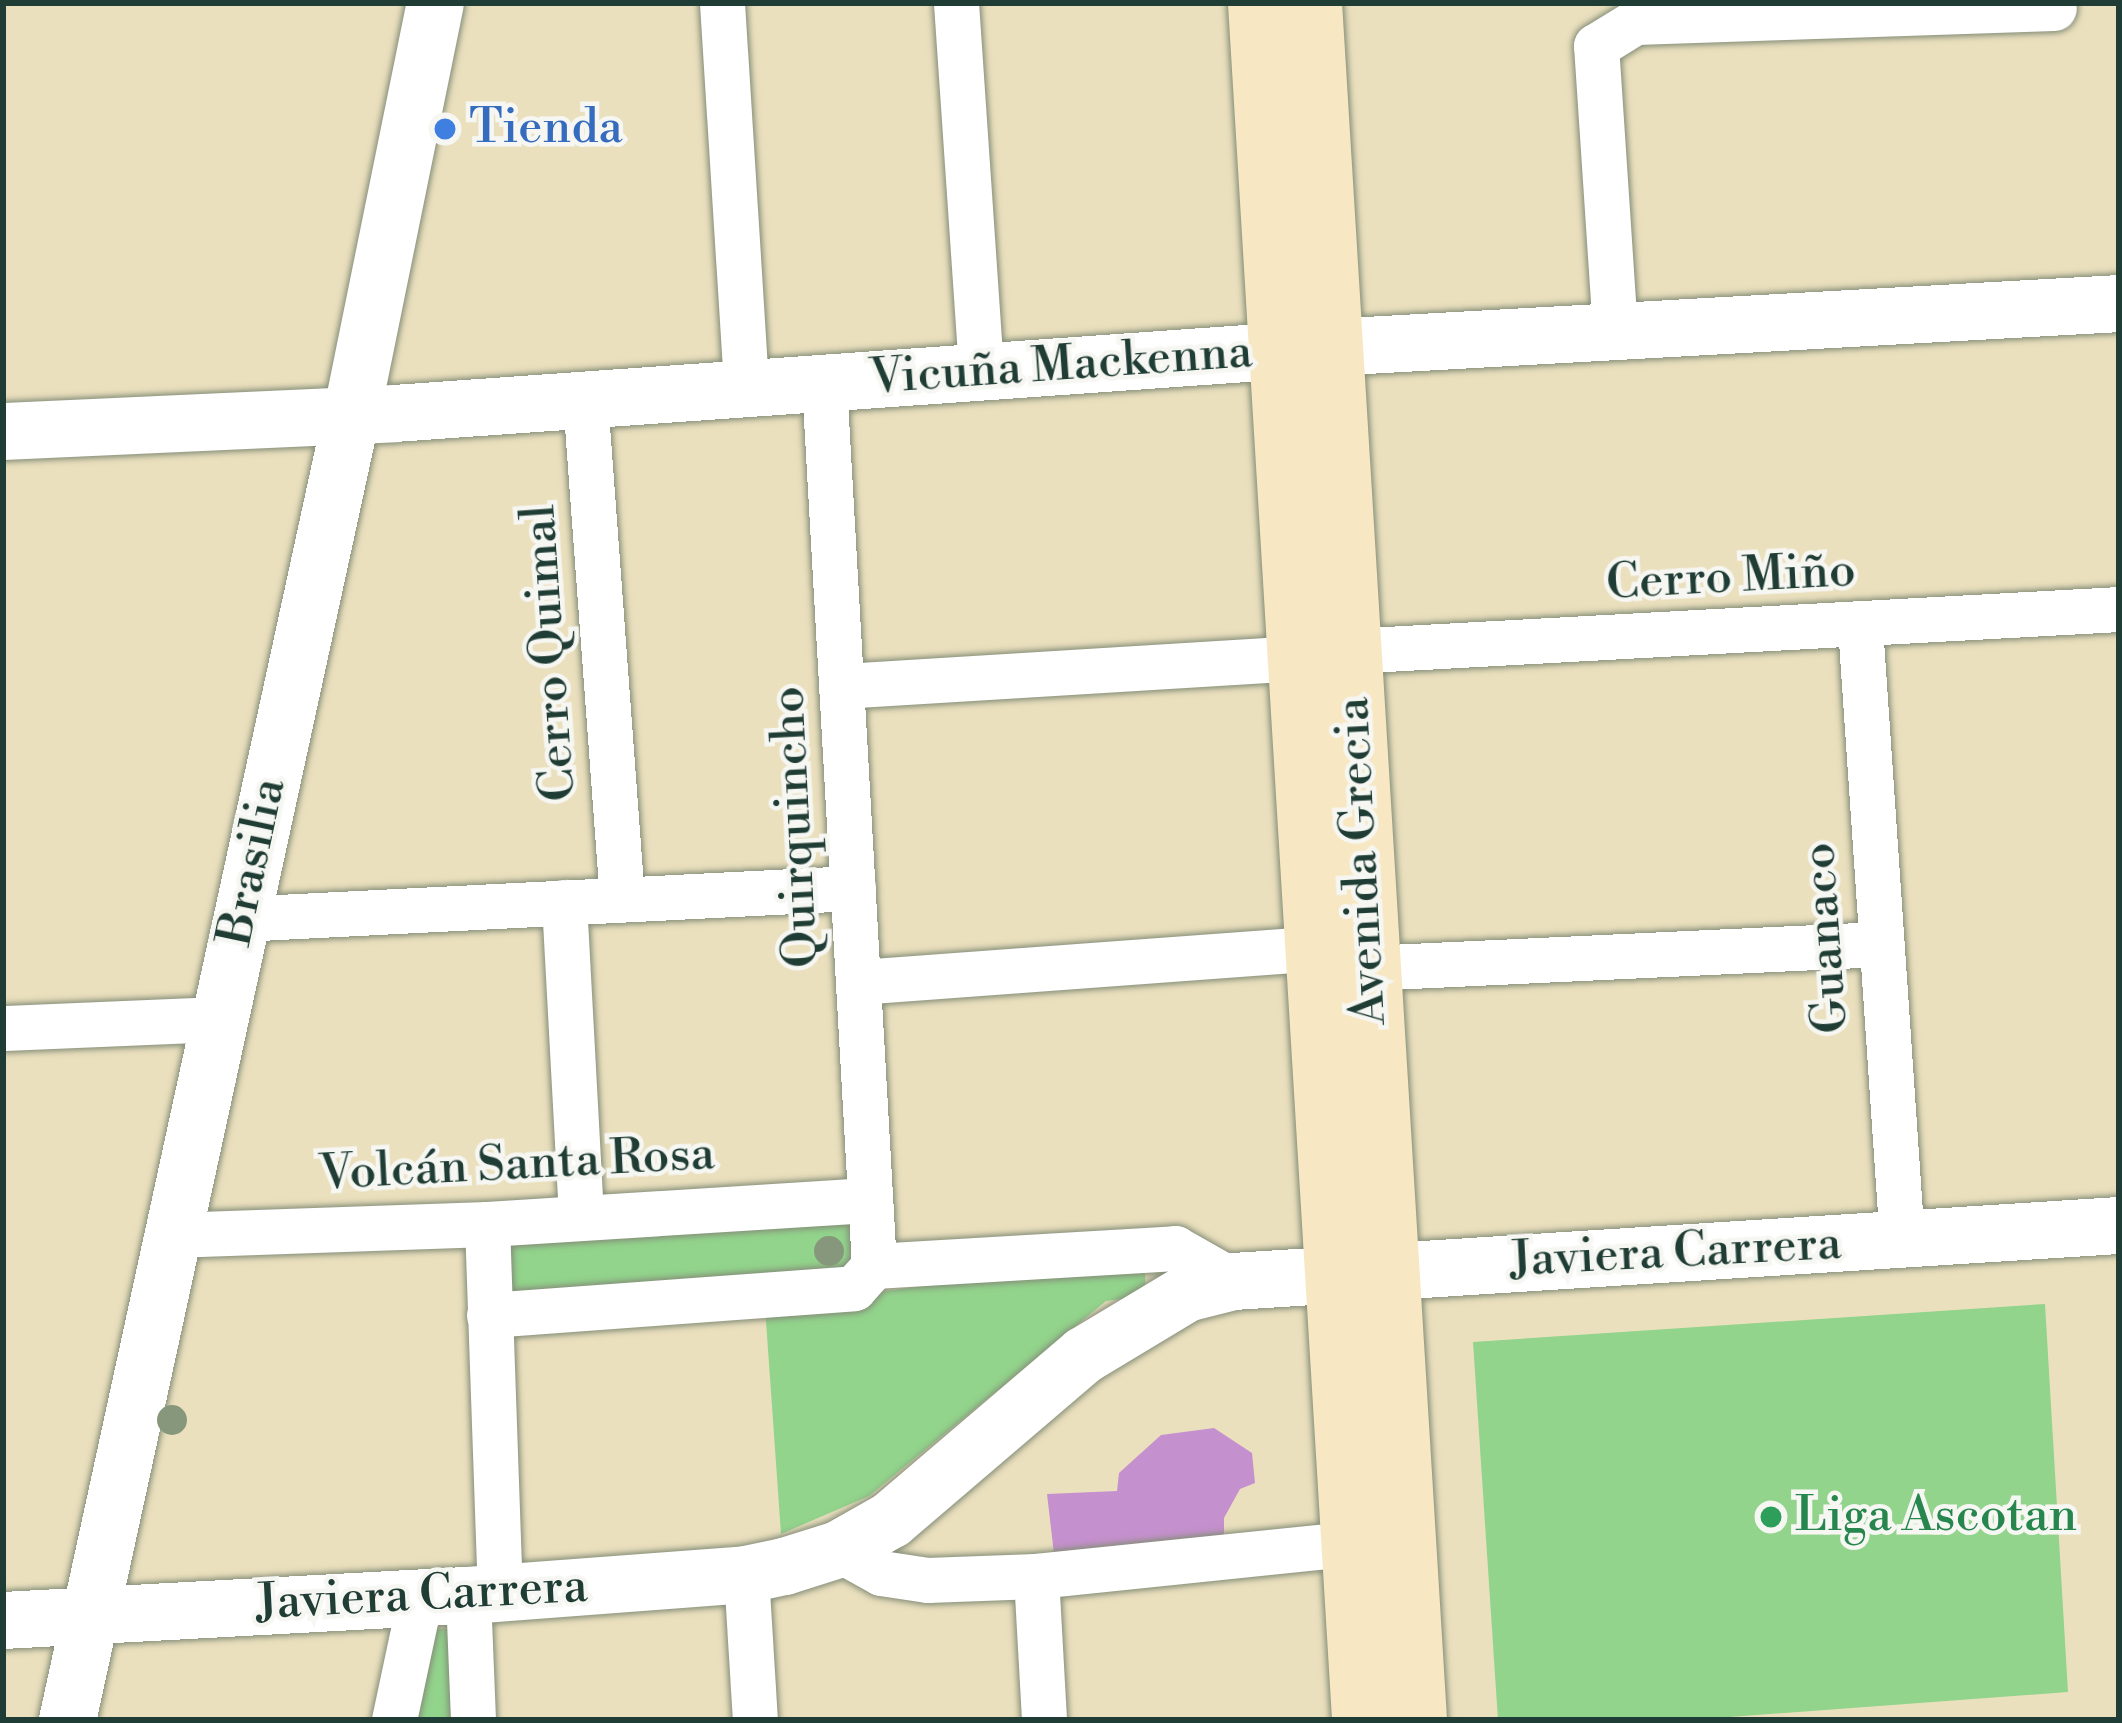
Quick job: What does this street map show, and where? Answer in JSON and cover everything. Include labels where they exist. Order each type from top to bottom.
[{"type":"main road","name":"Avenida Grecia","points":[[1262,3],[1306,349],[1362,1272],[1414,1720]]},
{"type":"main road","name":"Avenida Grecia","points":[[1306,349],[1309,3]]},
{"type":"main road","name":"Avenida Grecia","points":[[1362,1272],[1354,1544],[1365,1720]]},
{"type":"street","name":"Brasilia","points":[[67,1720],[351,416],[435,3]]},
{"type":"street","points":[[722,3],[746,388]]},
{"type":"street","points":[[956,3],[981,372]]},
{"type":"street","points":[[1615,331],[1596,46],[1635,22],[2054,8]]},
{"type":"street","name":"Vicuña Mackenna","points":[[3,431],[351,416],[1615,331],[2118,309]]},
{"type":"street","name":"Quirquincho","points":[[824,382],[874,1266]]},
{"type":"street","name":"Cerro Quimal","points":[[585,399],[622,899]]},
{"type":"street","name":"Cerro Miño","points":[[842,686],[2119,609]]},
{"type":"street","name":"Guanaco","points":[[1860,626],[1902,1242]]},
{"type":"street","points":[[239,919],[853,888]]},
{"type":"street","points":[[564,902],[581,1218]]},
{"type":"street","points":[[859,982],[1343,958],[1880,944]]},
{"type":"street","points":[[3,1028],[220,1019]]},
{"type":"street","name":"Volcán Santa Rosa","points":[[171,1235],[487,1224],[868,1200]]},
{"type":"street","points":[[473,1720],[463,1595],[489,1315],[487,1224]]},
{"type":"street","name":"Javiera Carrera","points":[[3,1620],[746,1574],[838,1549],[891,1519],[1083,1355],[1186,1293],[1233,1281],[2119,1225]]},
{"type":"street","points":[[489,1315],[854,1288],[874,1266],[1175,1248],[1233,1281]]},
{"type":"street","points":[[838,1549],[881,1573],[928,1580],[1036,1576],[1354,1544]]},
{"type":"street","points":[[746,1574],[755,1720]]},
{"type":"street","points":[[1036,1576],[1044,1720]]},
{"type":"street","points":[[394,1720],[463,1595]]},
{"type":"green space","points":[[839,1216],[851,1225],[856,1266],[508,1306],[505,1236]]},
{"type":"green space","points":[[1144,1257],[1146,1296],[1106,1301],[869,1496],[781,1534],[765,1307]]},
{"type":"green space","name":"Liga Ascotan","points":[[2045,1304],[2068,1692],[1689,1720],[1498,1720],[1473,1342]]},
{"type":"green space","points":[[431,1629],[454,1629],[457,1720],[413,1720]]},
{"type":"building","points":[[1214,1428],[1252,1453],[1255,1483],[1240,1489],[1224,1518],[1224,1539],[1054,1554],[1047,1494],[1117,1491],[1119,1473],[1161,1435]]},
{"type":"place","name":"Tienda","points":[[445,129]]},
{"type":"place","name":"Liga Ascotan","points":[[1771,1517]]}]
